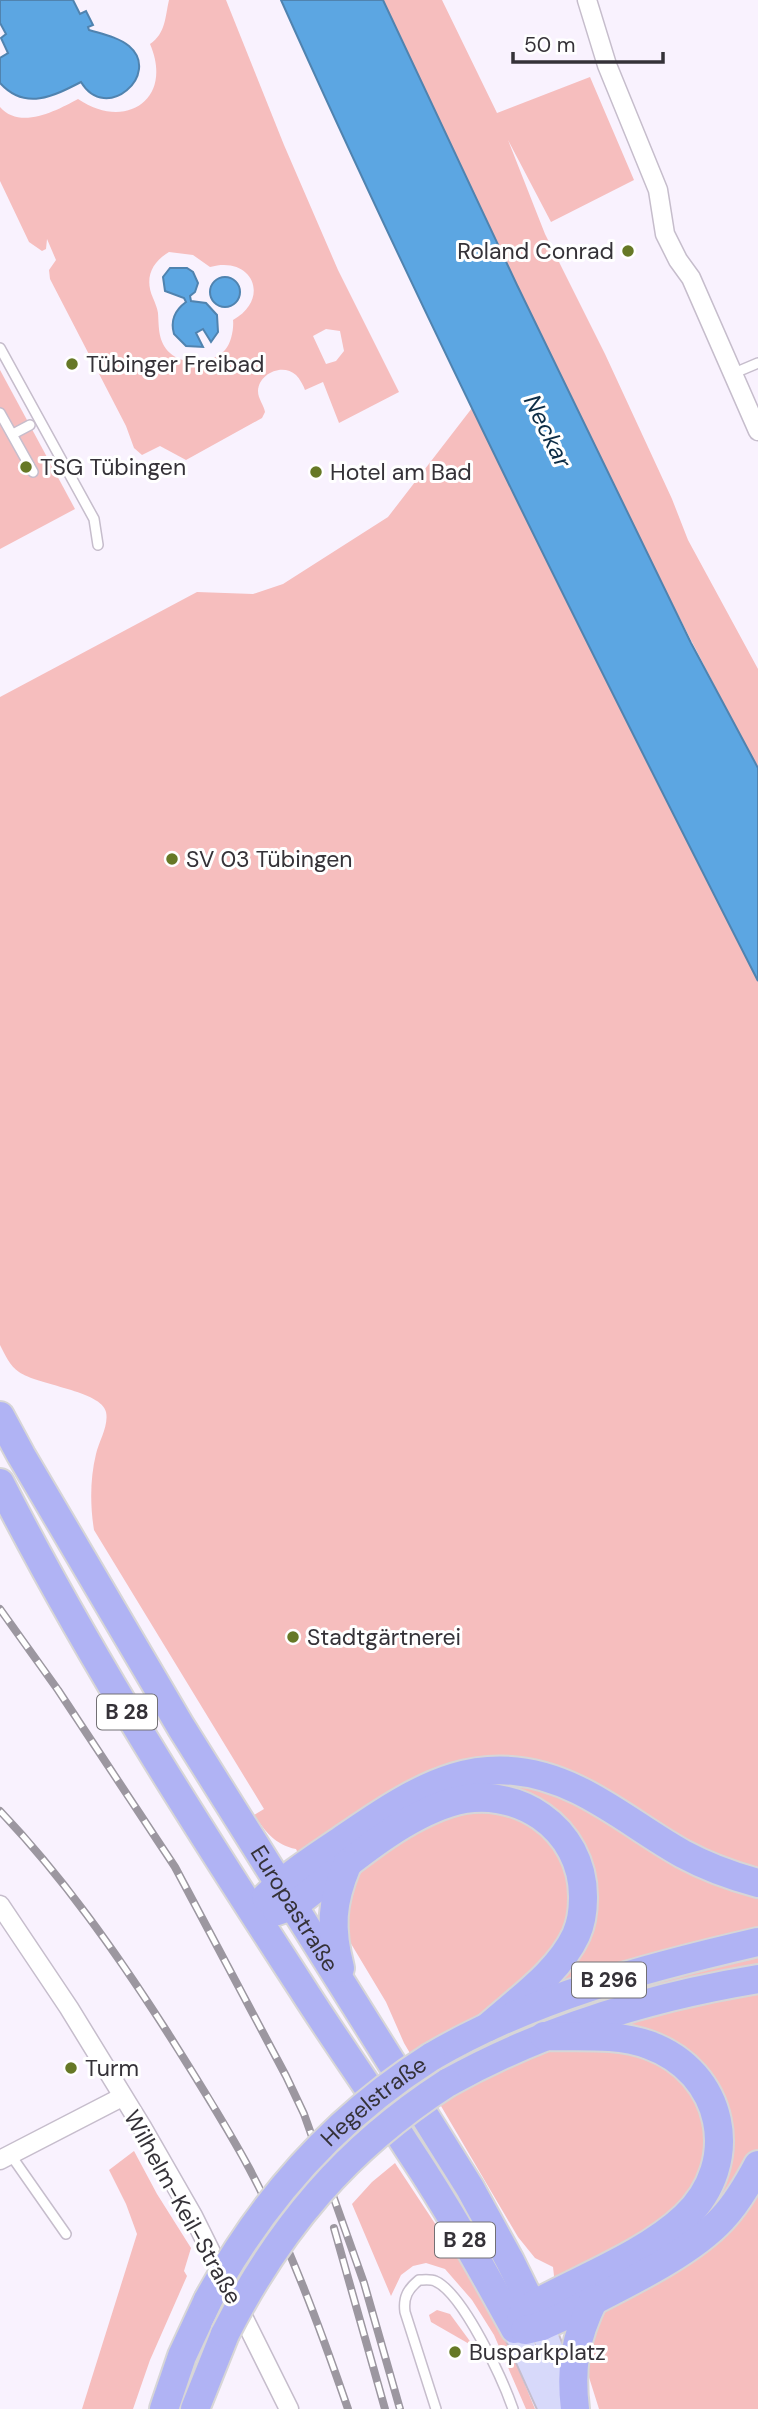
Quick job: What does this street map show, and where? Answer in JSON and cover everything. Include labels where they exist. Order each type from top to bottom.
[{"type":"main road","name":"Europastraße","points":[[0,1416],[174,1716],[465,2180],[530,2320]]},
{"type":"main road","name":"Europastraße","points":[[0,1483],[116,1693],[194,1822],[412,2153],[474,2254],[530,2320]]},
{"type":"main road","points":[[253,1913],[268,1913],[377,1815],[414,1793],[445,1779],[477,1771],[507,1770],[565,1784],[697,1861],[725,1873],[758,1882]]},
{"type":"main road","points":[[287,1895],[347,1865],[390,1834],[424,1814],[450,1803],[477,1797],[501,1799],[528,1808],[550,1822],[565,1839],[577,1860],[583,1883],[583,1909],[577,1934],[562,1957],[540,1980],[488,2026]]},
{"type":"main road","points":[[344,1987],[332,1919],[338,1886],[347,1865]]},
{"type":"main road","name":"Hegelstraße","points":[[164,2409],[182,2356],[208,2300],[255,2223],[315,2149],[370,2099],[397,2078],[488,2026],[570,1993],[701,1955],[758,1942]]},
{"type":"main road","name":"Hegelstraße","points":[[195,2409],[225,2334],[256,2277],[287,2231],[337,2170],[411,2106],[500,2054],[544,2036],[637,2005],[758,1979]]},
{"type":"main road","points":[[530,2320],[686,2216],[706,2189],[719,2147],[717,2119],[711,2098],[696,2076],[669,2053],[645,2043],[610,2037],[544,2036]]},
{"type":"main road","points":[[530,2320],[594,2300],[703,2236],[732,2206],[758,2165]]},
{"type":"main road","points":[[574,2409],[574,2353],[578,2335],[594,2300]]},
{"type":"street","points":[[587,0],[607,65],[658,190],[665,234],[691,278],[758,431]]},
{"type":"street","name":"Wilhelm-Keil-Straße","points":[[0,1905],[69,2008],[193,2216],[289,2409]]},
{"type":"street","points":[[5,2157],[122,2097]]},
{"type":"street","name":"Europastraße","points":[[530,2320],[551,2409]]},
{"type":"street","name":"Europastraße","points":[[530,2320],[574,2409]]},
{"type":"lane","points":[[0,348],[94,519],[98,545]]},
{"type":"lane","points":[[732,374],[758,363]]},
{"type":"lane","points":[[0,413],[33,472]]},
{"type":"lane","points":[[13,434],[30,425]]},
{"type":"lane","points":[[5,2157],[66,2234]]},
{"type":"lane","points":[[436,2409],[403,2301],[409,2288],[419,2280],[434,2280],[447,2291],[471,2323],[501,2376],[513,2409]]},
{"type":"shaded area","points":[[169,0],[226,0],[338,270],[399,392],[339,423],[323,382],[305,390],[299,378],[291,372],[272,372],[259,385],[258,394],[265,412],[262,418],[186,460],[160,446],[142,455],[134,448],[126,426],[50,279],[49,270],[56,260],[47,239],[46,249],[42,251],[29,242],[0,181],[0,107],[8,114],[28,118],[49,113],[78,99],[112,112],[141,105],[150,94],[155,81],[156,64],[150,44],[162,30]],"holes":[[[169,252],[193,255],[210,267],[237,267],[252,281],[254,291],[251,301],[245,311],[233,320],[232,336],[227,347],[220,355],[206,361],[182,360],[170,353],[161,339],[157,307],[149,284],[154,266]],[[326,329],[340,331],[344,351],[336,361],[326,364],[313,336]]]},
{"type":"shaded area","points":[[383,0],[442,0],[497,113],[590,77],[634,180],[551,222],[508,140],[545,234],[605,354],[688,540],[758,669],[758,768],[708,674],[565,387]]},
{"type":"shaded area","name":"TSG Tübingen","points":[[0,370],[75,509],[0,549]]},
{"type":"shaded area","points":[[472,408],[758,981],[758,2409],[599,2409],[556,2293],[553,2267],[535,2258],[518,2237],[404,2043],[386,2002],[350,1942],[346,1927],[315,1889],[296,1849],[276,1841],[254,1815],[264,1809],[94,1530],[91,1502],[93,1473],[106,1412],[102,1405],[93,1399],[19,1372],[10,1363],[0,1345],[0,697],[197,592],[253,594],[283,584],[388,517]]},
{"type":"shaded area","points":[[134,2151],[191,2248],[184,2271],[187,2276],[150,2360],[133,2409],[82,2409],[137,2234],[109,2170]]},
{"type":"shaded area","points":[[395,2163],[467,2272],[505,2336],[535,2409],[526,2409],[494,2335],[472,2300],[445,2269],[426,2263],[413,2266],[401,2275],[391,2296],[352,2204],[372,2182]]},
{"type":"shaded area","points":[[437,2310],[450,2314],[471,2345],[431,2322],[429,2315]]},
{"type":"water","points":[[0,0],[73,0],[80,14],[86,11],[93,25],[88,27],[89,30],[115,38],[129,46],[137,57],[139,69],[135,81],[127,90],[104,98],[92,94],[81,82],[40,98],[19,97],[10,92],[0,83],[0,58],[8,53],[1,38],[6,34],[0,23]]},
{"type":"water","name":"Neckar","points":[[281,0],[383,0],[517,285],[691,643],[758,768],[758,981],[513,494],[395,248]]},
{"type":"water","points":[[170,268],[187,268],[193,272],[198,283],[195,292],[190,296],[191,301],[206,303],[217,315],[218,332],[211,342],[203,329],[196,333],[203,347],[186,346],[174,334],[174,316],[186,302],[184,298],[165,291],[163,277]]},
{"type":"water","points":[[225,277],[231,278],[239,286],[239,298],[231,306],[225,307],[219,306],[211,298],[210,292],[211,286],[219,278]]},
{"type":"railway","points":[[0,1609],[58,1690],[175,1867],[286,2076],[304,2114],[364,2283],[400,2409]]},
{"type":"railway","points":[[0,1811],[45,1861],[107,1942],[229,2132],[264,2197],[291,2256],[348,2409]]},
{"type":"railway","points":[[334,2228],[385,2409]]},
{"type":"place","name":"Roland Conrad","points":[[628,251]]},
{"type":"place","name":"Tübinger Freibad","points":[[72,364]]},
{"type":"place","name":"TSG Tübingen","points":[[26,467]]},
{"type":"place","name":"Hotel am Bad","points":[[316,472]]},
{"type":"place","name":"SV 03 Tübingen","points":[[172,859]]},
{"type":"place","name":"Stadtgärtnerei","points":[[293,1637]]},
{"type":"place","name":"Turm","points":[[71,2068]]},
{"type":"place","name":"Busparkplatz","points":[[455,2352]]}]
